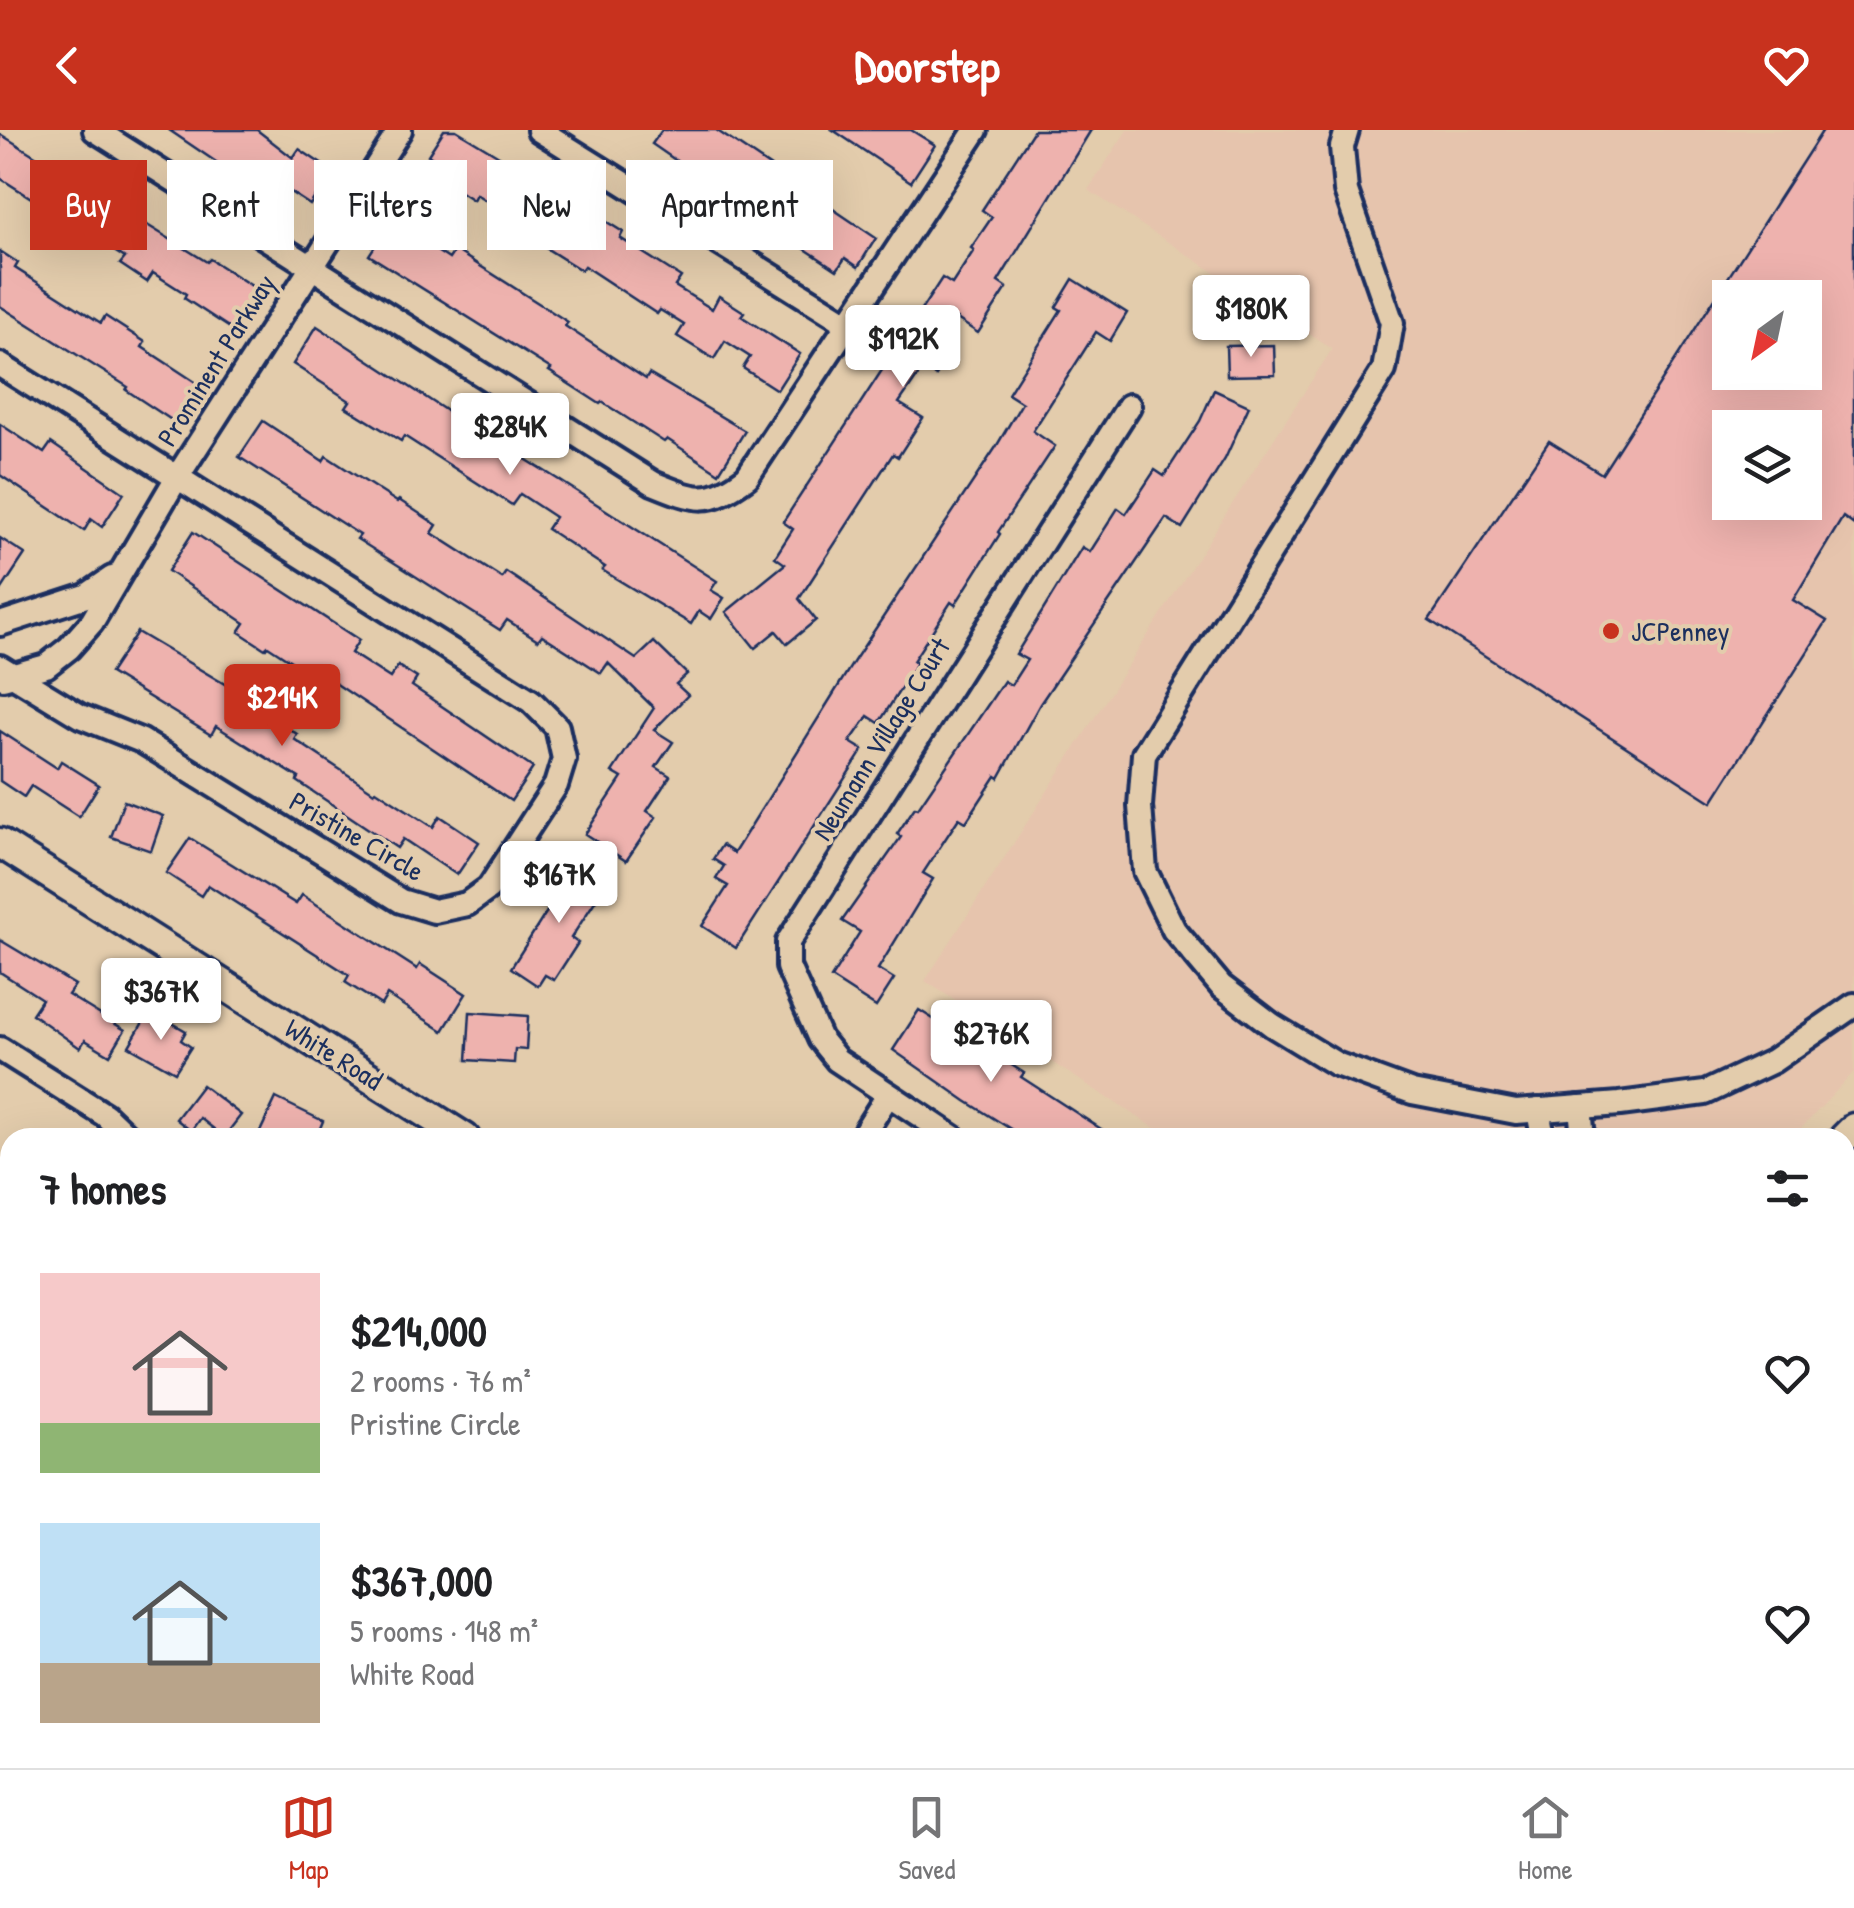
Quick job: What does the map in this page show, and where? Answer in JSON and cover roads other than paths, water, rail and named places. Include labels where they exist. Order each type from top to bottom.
[{"type":"street","points":[[95,130],[653,483],[687,496],[721,496],[747,477],[976,130]]},
{"type":"street","name":"Prominent Parkway","points":[[3,673],[46,666],[92,622],[176,479],[400,130]]},
{"type":"street","points":[[539,130],[847,323]]},
{"type":"street","points":[[1347,130],[1342,147],[1346,191],[1392,323],[1384,370],[1144,754],[1140,806],[1145,870],[1174,930],[1221,986],[1336,1064],[1412,1092],[1516,1112],[1705,1093],[1773,1062],[1854,1005]]},
{"type":"street","name":"Pristine Circle","points":[[0,365],[531,702],[557,727],[564,759],[556,785],[489,888],[467,904],[434,911],[401,901],[142,740],[80,716],[3,673]]},
{"type":"street","name":"Neumann Village Court","points":[[888,1095],[837,1060],[820,1040],[788,966],[788,942],[1129,406]]},
{"type":"street","name":"Prominent Parkway","points":[[0,624],[86,596],[118,574]]},
{"type":"street","name":"White Road","points":[[0,843],[449,1128]]},
{"type":"street","points":[[0,1049],[105,1115],[119,1128]]},
{"type":"street","points":[[867,1128],[888,1095],[939,1128]]},
{"type":"street","points":[[1580,1107],[1582,1128]]},
{"type":"street","points":[[1538,1110],[1541,1128]]},
{"type":"place","name":"JCPenney","points":[[1611,631]]}]
